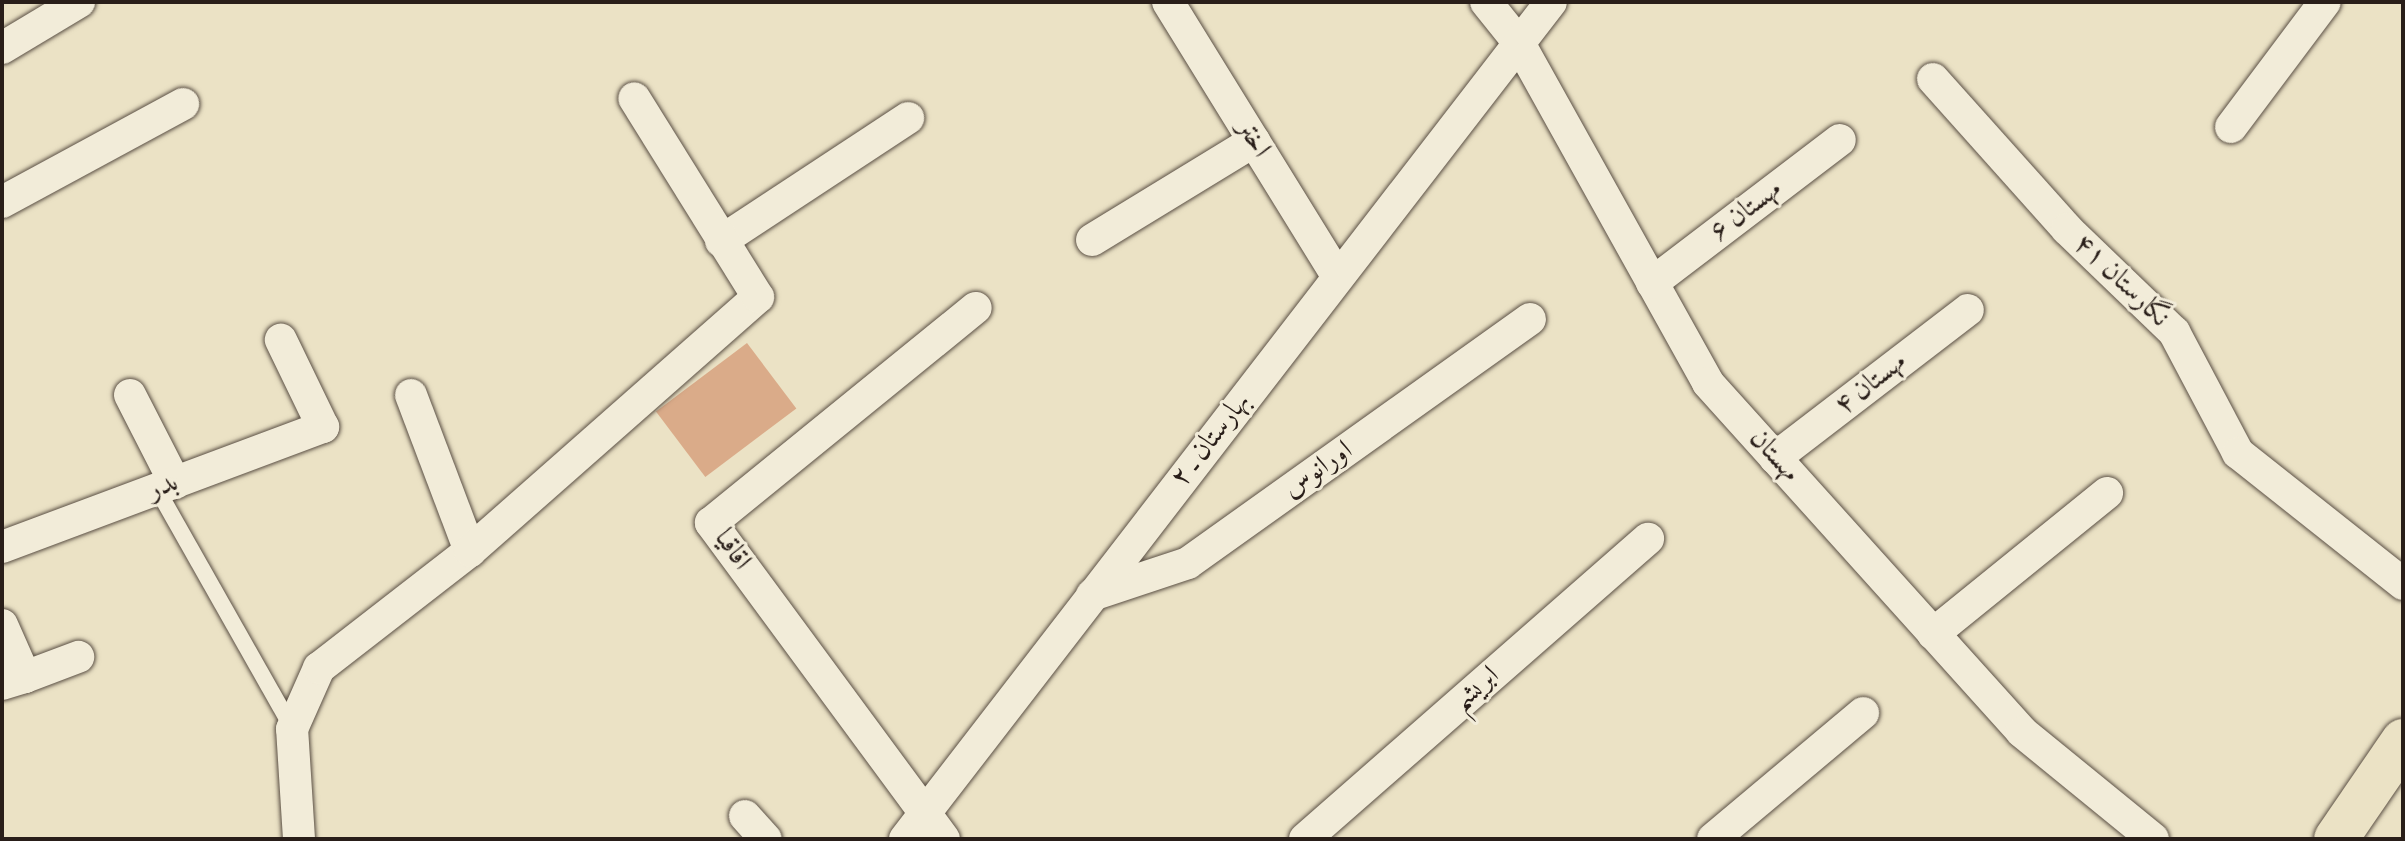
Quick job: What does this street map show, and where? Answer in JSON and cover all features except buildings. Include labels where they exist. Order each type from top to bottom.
[{"type":"main road","points":[[2336,839],[2403,741]]},
{"type":"street","points":[[2,48],[79,2]]},
{"type":"street","name":"اختر","points":[[1168,2],[1337,276]]},
{"type":"street","name":"مهستان","points":[[1486,2],[1519,43],[1708,383],[2022,732],[2153,839]]},
{"type":"street","name":"بهارستان ـ ۲","points":[[905,839],[1551,2]]},
{"type":"street","points":[[2231,127],[2325,2]]},
{"type":"street","name":"نگارستان ۴۱","points":[[1933,79],[2067,229],[2174,332],[2238,453],[2403,584]]},
{"type":"street","points":[[299,839],[292,729],[319,668],[470,551],[758,297],[634,98]]},
{"type":"street","points":[[2,202],[183,104]]},
{"type":"street","points":[[721,241],[908,118]]},
{"type":"street","name":"مهستان ۶","points":[[1652,283],[1840,140]]},
{"type":"street","points":[[1092,240],[1254,141]]},
{"type":"street","name":"اقاقیا","points":[[925,813],[711,523],[976,308]]},
{"type":"street","name":"مهستان ۴","points":[[1775,458],[1968,310]]},
{"type":"street","name":"اورانوس","points":[[1092,595],[1188,563],[1530,319]]},
{"type":"street","name":"بدر","points":[[2,547],[323,427],[281,340]]},
{"type":"street","points":[[130,395],[166,486]]},
{"type":"street","points":[[411,395],[470,551]]},
{"type":"street","points":[[1933,634],[2107,493]]},
{"type":"street","name":"ابریشم","points":[[1305,839],[1648,539]]},
{"type":"street","points":[[2,625],[13,680],[78,657]]},
{"type":"street","points":[[1713,839],[1863,713]]},
{"type":"street","points":[[925,813],[944,839]]},
{"type":"lane","points":[[166,486],[292,729]]}]
